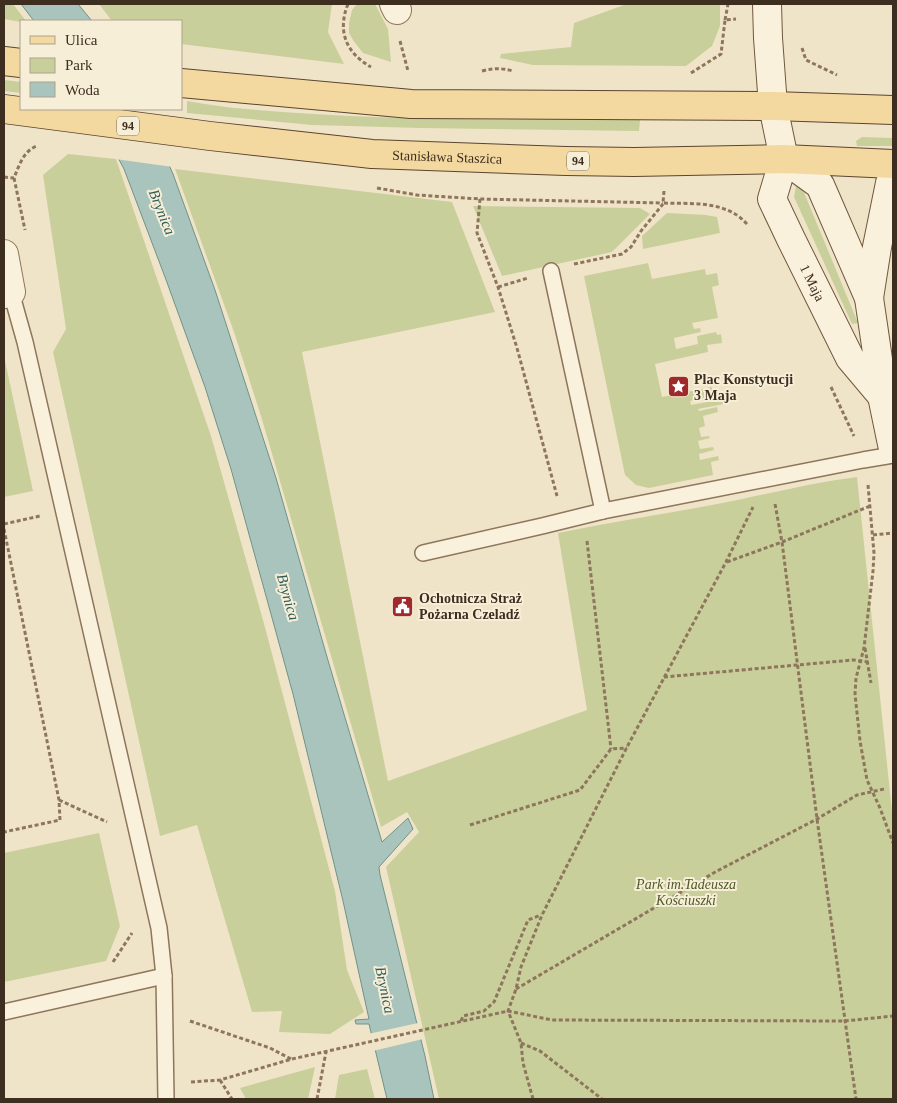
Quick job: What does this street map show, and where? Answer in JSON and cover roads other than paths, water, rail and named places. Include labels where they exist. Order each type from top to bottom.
[{"type":"main road","points":[[4,61],[20,63]]},
{"type":"main road","points":[[191,84],[411,104],[773,106],[893,110]]},
{"type":"main road","name":"Stanisława Staszica","points":[[4,109],[210,136],[372,154],[624,162],[784,159],[893,164]]},
{"type":"street","name":"1 Maja","points":[[767,4],[773,106],[784,159],[772,199],[850,358],[888,396]]},
{"type":"street","name":"1 Maja","points":[[784,159],[820,185],[869,298],[879,366],[888,396],[893,448]]},
{"type":"street","points":[[869,298],[877,247],[890,183],[893,177]]},
{"type":"street","points":[[4,254],[7,293]]},
{"type":"lane","points":[[551,271],[602,511]]},
{"type":"lane","points":[[7,293],[29,362],[159,928],[164,976],[166,1099]]},
{"type":"lane","points":[[423,553],[602,511],[863,460],[893,456]]},
{"type":"lane","points":[[4,1012],[164,976]]},
{"type":"water","points":[[21,4],[78,4],[91,20],[33,20]]},
{"type":"water","name":"Brynica","points":[[93,110],[144,110],[173,174],[215,290],[276,478],[382,842],[408,818],[413,829],[379,867],[434,1099],[387,1099],[369,1024],[356,1024],[355,1020],[369,1019],[343,901],[293,694],[231,469],[205,387],[124,169]]},
{"type":"place","name":"Plac Konstytucji 3 Maja","points":[[678,387]]},
{"type":"place","name":"Ochotnicza Straż Pożarna Czeladź","points":[[403,606]]},
{"type":"park label","name":"Park im.Tadeusza Kościuszki","points":[[686,892]]}]
